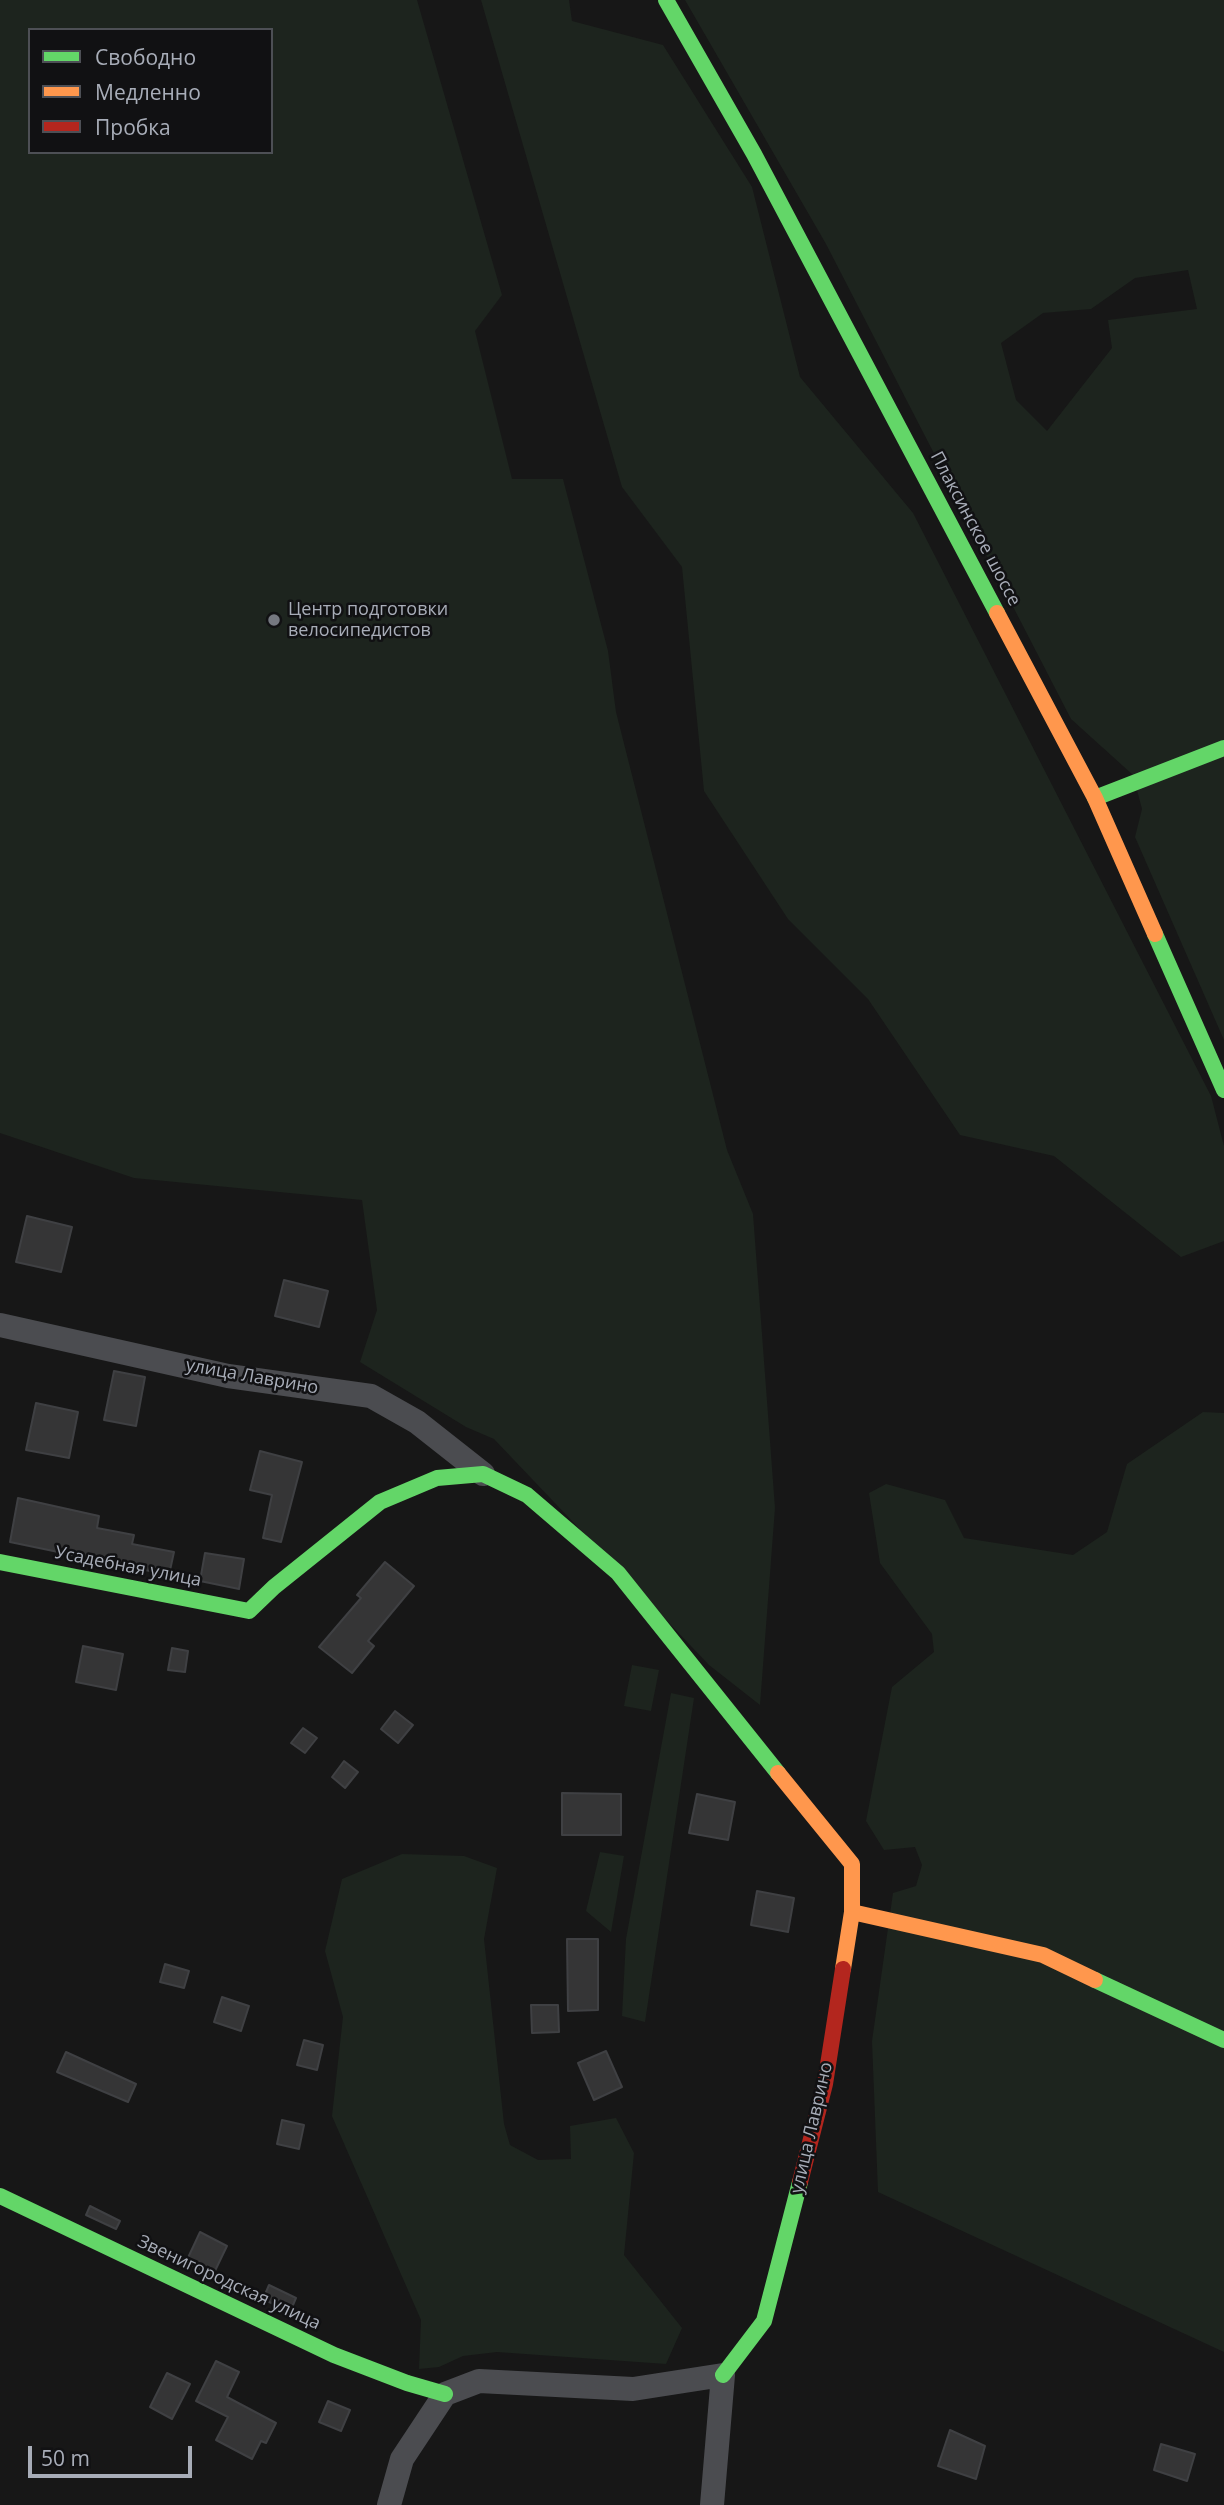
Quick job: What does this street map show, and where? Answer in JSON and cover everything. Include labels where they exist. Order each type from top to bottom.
[{"type":"street","name":"Плаксинское шоссе","points":[[666,0],[754,154],[1095,798],[1224,1090]]},
{"type":"street","points":[[1095,798],[1224,748]]},
{"type":"street","name":"улица Лаврино","points":[[0,1325],[228,1376],[371,1396],[417,1422],[483,1474],[527,1495],[618,1573],[852,1864],[852,1912],[825,2084],[764,2321],[723,2375]]},
{"type":"street","name":"Усадебная улица","points":[[0,1562],[249,1611],[380,1502],[437,1478],[483,1474]]},
{"type":"street","points":[[852,1912],[1043,1955],[1224,2040]]},
{"type":"street","name":"Звенигородская улица","points":[[0,2196],[334,2355],[407,2383],[445,2394]]},
{"type":"street","points":[[389,2505],[401,2459],[445,2394],[479,2381],[632,2389],[723,2375],[712,2505]]},
{"type":"shaded area","name":"Центр подготовки велосипедистов","points":[[0,0],[417,0],[502,295],[475,331],[512,479],[563,479],[608,651],[616,712],[727,1150],[753,1214],[775,1508],[760,1705],[709,1665],[494,1439],[466,1427],[360,1362],[377,1310],[362,1200],[134,1178],[0,1133]]},
{"type":"shaded area","points":[[481,0],[569,0],[572,21],[663,45],[752,187],[800,377],[913,513],[1211,1096],[1224,1146],[1224,1241],[1181,1257],[1054,1156],[960,1135],[868,999],[788,919],[704,791],[682,567],[622,487]]},
{"type":"shaded area","points":[[685,0],[1224,0],[1224,1040],[1135,837],[1142,809],[1133,775],[1071,719],[826,244]],"holes":[[[1188,270],[1197,309],[1108,320],[1112,348],[1047,431],[1016,400],[1001,343],[1043,313],[1091,309],[1135,278]]]},
{"type":"shaded area","points":[[1203,1412],[1224,1413],[1224,2352],[878,2192],[872,2041],[893,1893],[916,1886],[922,1865],[915,1847],[884,1850],[866,1821],[892,1687],[934,1652],[932,1634],[880,1563],[869,1493],[886,1484],[945,1500],[964,1538],[1073,1555],[1107,1532],[1127,1464]]},
{"type":"shaded area","points":[[632,1665],[659,1670],[651,1711],[624,1706]]},
{"type":"shaded area","points":[[671,1693],[694,1698],[645,2022],[622,2016],[626,1939]]},
{"type":"shaded area","points":[[600,1852],[624,1856],[611,1932],[586,1911]]},
{"type":"shaded area","points":[[402,1854],[464,1856],[497,1868],[484,1939],[504,2124],[510,2145],[538,2160],[571,2159],[570,2126],[616,2118],[634,2153],[624,2255],[682,2328],[666,2364],[497,2352],[463,2356],[439,2367],[419,2369],[421,2320],[332,2116],[343,2017],[325,1951],[342,1879]]},
{"type":"building","points":[[27,1216],[72,1227],[61,1272],[16,1262]]},
{"type":"building","points":[[284,1280],[328,1291],[319,1327],[275,1316]]},
{"type":"building","points":[[114,1371],[145,1377],[136,1426],[104,1420]]},
{"type":"building","points":[[36,1403],[78,1412],[69,1458],[26,1450]]},
{"type":"building","points":[[260,1451],[302,1462],[281,1542],[263,1538],[272,1495],[250,1490]]},
{"type":"building","points":[[18,1498],[99,1516],[97,1528],[134,1535],[132,1544],[174,1552],[169,1575],[10,1542]]},
{"type":"building","points":[[205,1553],[244,1559],[239,1589],[200,1581]]},
{"type":"building","points":[[385,1562],[414,1586],[368,1641],[374,1646],[352,1673],[319,1647],[361,1598],[357,1595]]},
{"type":"building","points":[[83,1646],[123,1654],[116,1690],[76,1682]]},
{"type":"building","points":[[172,1648],[188,1651],[185,1672],[168,1670]]},
{"type":"building","points":[[395,1711],[413,1725],[398,1743],[381,1729]]},
{"type":"building","points":[[303,1728],[317,1738],[305,1753],[291,1743]]},
{"type":"building","points":[[344,1761],[358,1772],[345,1788],[332,1777]]},
{"type":"building","points":[[562,1793],[621,1794],[621,1835],[562,1835]]},
{"type":"building","points":[[697,1794],[735,1802],[728,1840],[689,1833]]},
{"type":"building","points":[[757,1891],[794,1898],[788,1932],[751,1925]]},
{"type":"building","points":[[567,1939],[598,1939],[598,2010],[568,2011]]},
{"type":"building","points":[[165,1964],[189,1971],[184,1988],[160,1982]]},
{"type":"building","points":[[222,1997],[249,2006],[241,2031],[214,2022]]},
{"type":"building","points":[[531,2005],[558,2005],[559,2032],[532,2033]]},
{"type":"building","points":[[304,2040],[323,2045],[317,2070],[297,2065]]},
{"type":"building","points":[[606,2051],[622,2087],[594,2100],[578,2063]]},
{"type":"building","points":[[66,2052],[136,2084],[128,2102],[57,2072]]},
{"type":"building","points":[[282,2120],[304,2125],[299,2149],[277,2144]]},
{"type":"building","points":[[90,2206],[120,2221],[116,2229],[86,2215]]},
{"type":"building","points":[[200,2232],[227,2246],[213,2275],[186,2262]]},
{"type":"building","points":[[269,2285],[296,2298],[290,2312],[263,2299]]},
{"type":"building","points":[[216,2361],[239,2372],[227,2397],[276,2423],[266,2443],[261,2441],[252,2459],[216,2440],[228,2417],[196,2401]]},
{"type":"building","points":[[167,2373],[190,2384],[172,2419],[150,2407]]},
{"type":"building","points":[[328,2401],[350,2410],[341,2431],[319,2422]]},
{"type":"building","points":[[950,2430],[985,2446],[976,2479],[938,2466]]},
{"type":"building","points":[[1161,2444],[1195,2454],[1187,2481],[1154,2470]]},
{"type":"traffic: fast","points":[[666,0],[754,154],[997,613]]},
{"type":"traffic: fast","points":[[1095,798],[1224,748]]},
{"type":"traffic: fast","points":[[1155,934],[1224,1090]]},
{"type":"traffic: fast","points":[[0,1562],[249,1611],[274,1587],[380,1502],[437,1478],[483,1474],[527,1495],[618,1573],[778,1773]]},
{"type":"traffic: fast","points":[[1095,1980],[1224,2040]]},
{"type":"traffic: fast","points":[[723,2375],[764,2321],[800,2182]]},
{"type":"traffic: fast","points":[[0,2196],[334,2355],[407,2383],[445,2394]]},
{"type":"traffic: slow","points":[[997,613],[1095,798],[1155,934]]},
{"type":"traffic: slow","points":[[778,1773],[852,1864],[852,1912],[843,1969]]},
{"type":"traffic: slow","points":[[852,1912],[1043,1955],[1095,1980]]},
{"type":"traffic: jam","points":[[800,2182],[825,2084],[843,1969]]},
{"type":"place","name":"Центр подготовки велосипедистов","points":[[274,620]]}]
